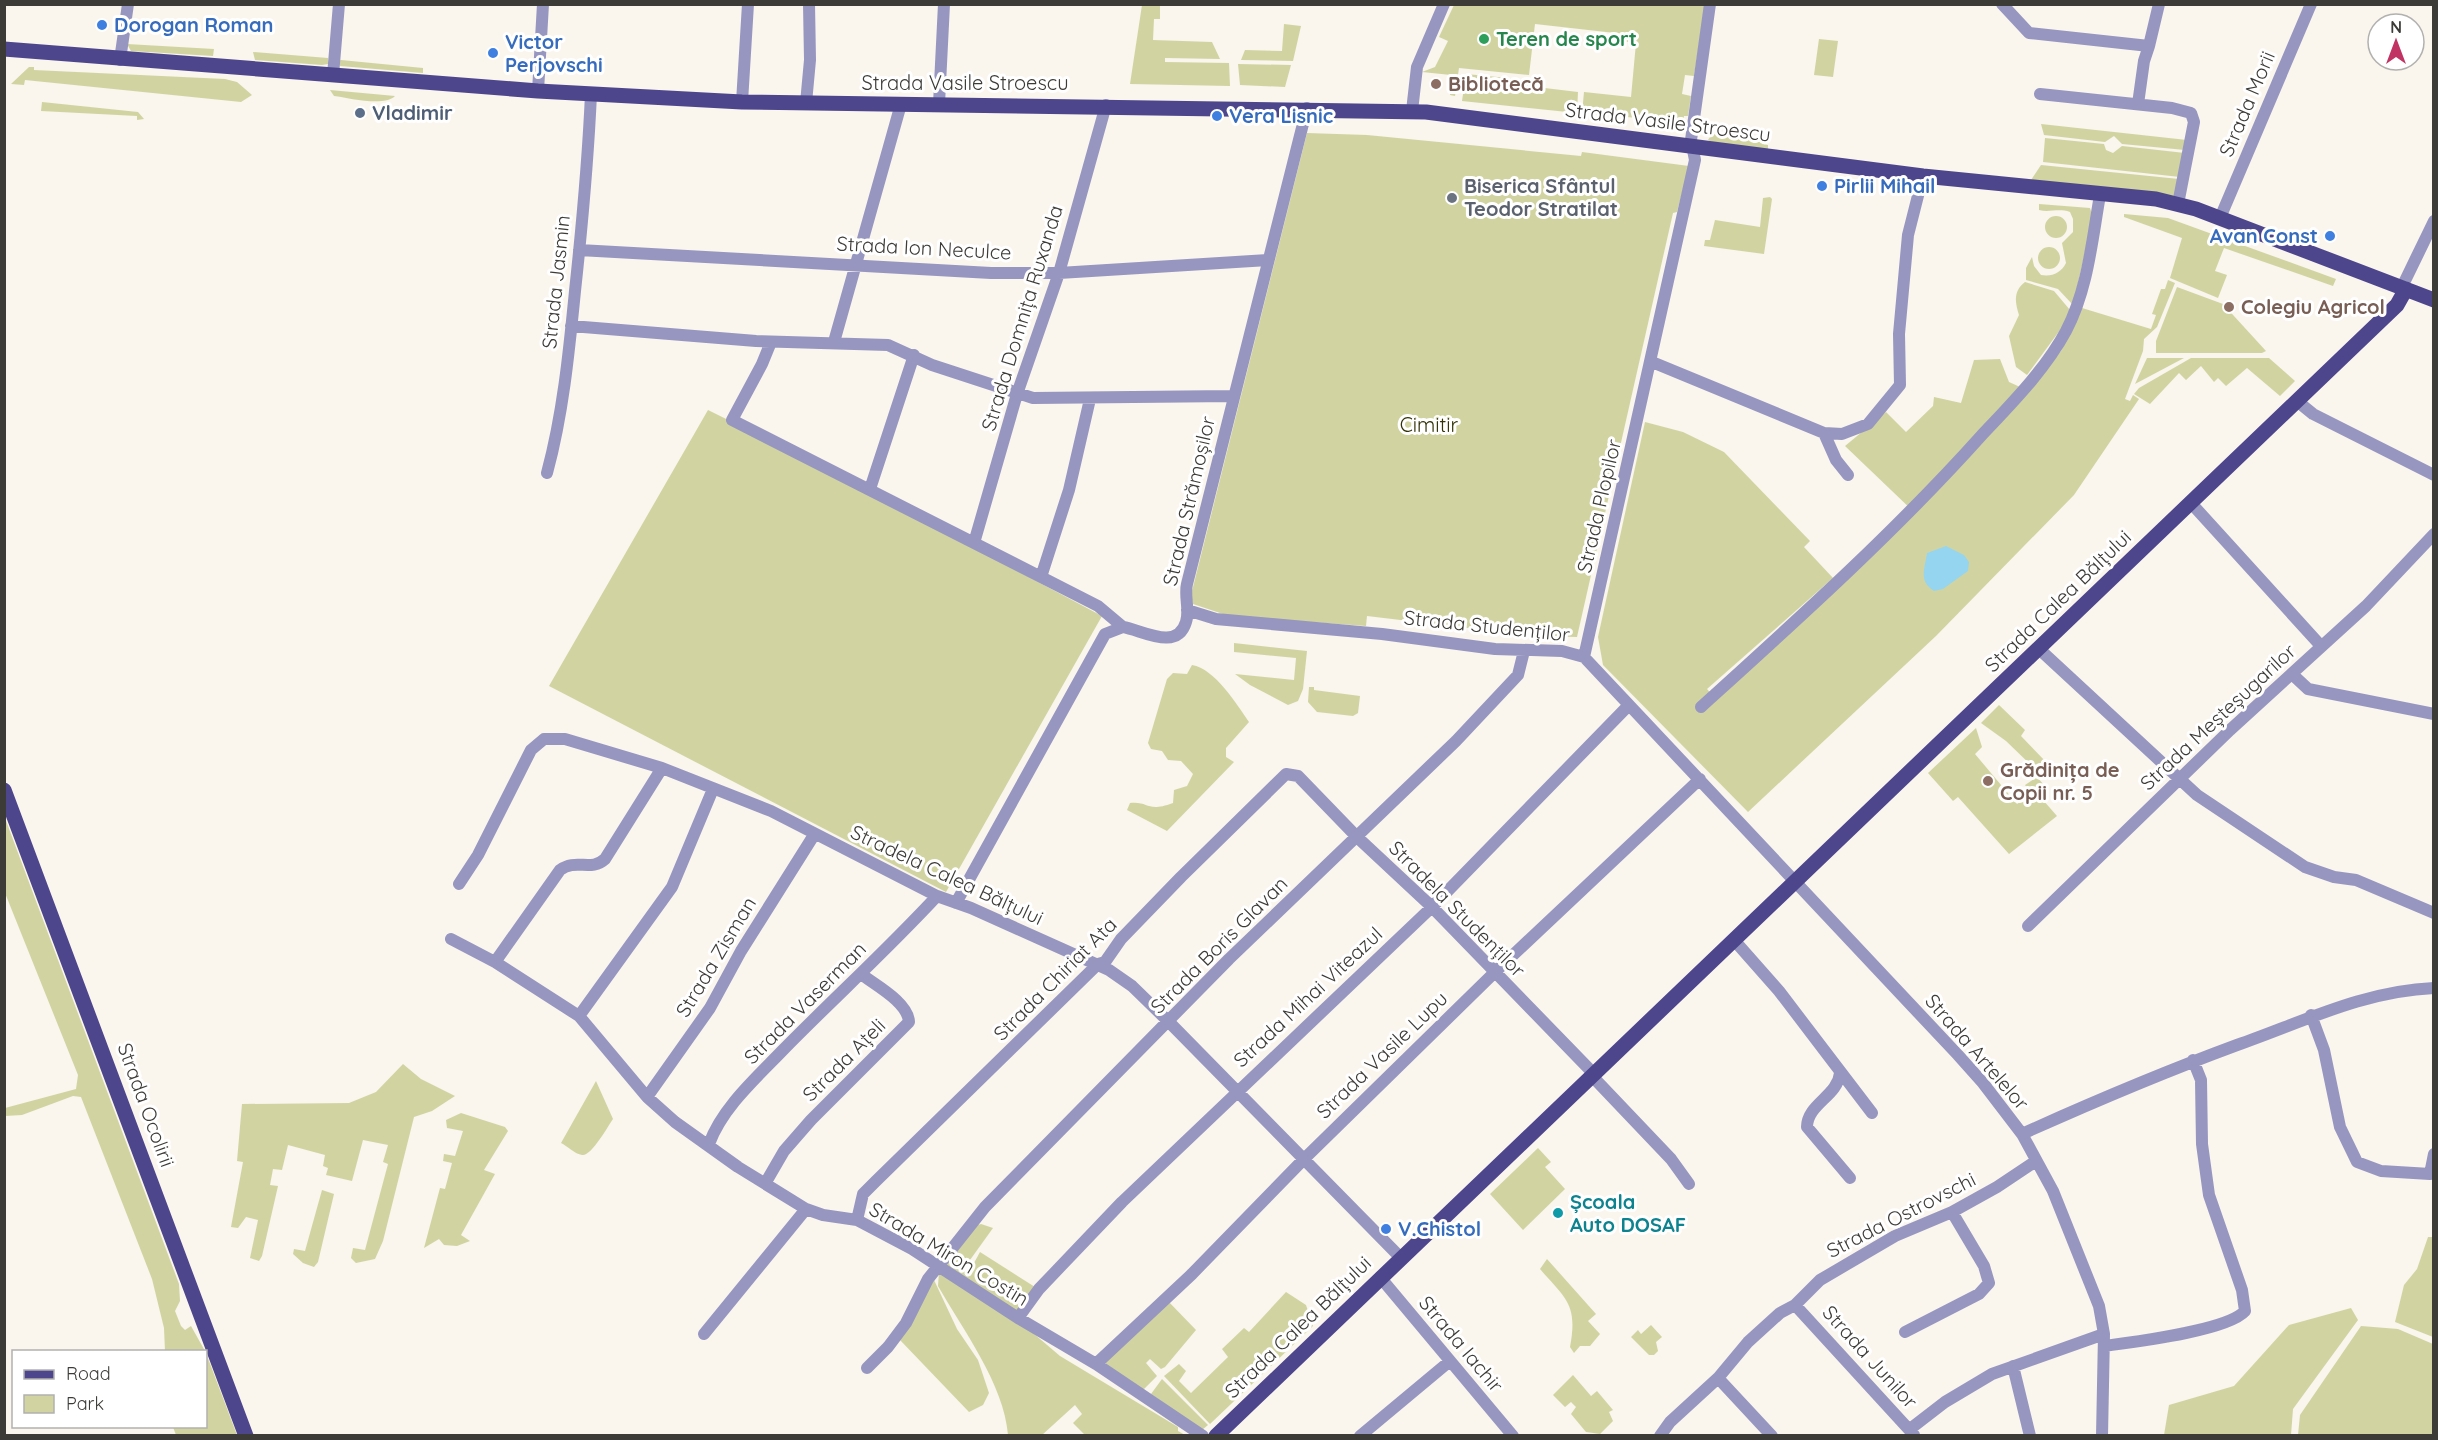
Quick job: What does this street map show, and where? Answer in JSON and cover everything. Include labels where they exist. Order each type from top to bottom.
[{"type":"main road","name":"Strada Vasile Stroescu","points":[[4,49],[120,60],[538,91],[742,102],[1106,105],[1412,111],[1923,176],[2178,204],[2433,300]]},
{"type":"main road","name":"Strada Calea Bălțului","points":[[1216,1436],[1400,1257],[2397,305],[2404,288]]},
{"type":"main road","name":"Strada Ocolirii","points":[[4,790],[246,1436]]},
{"type":"street","points":[[120,60],[128,4]]},
{"type":"street","points":[[333,75],[339,4]]},
{"type":"street","points":[[538,91],[543,4]]},
{"type":"street","points":[[742,102],[748,4]]},
{"type":"street","points":[[806,103],[811,50],[809,4]]},
{"type":"street","points":[[939,104],[944,4]]},
{"type":"street","points":[[1412,111],[1417,67],[1444,4]]},
{"type":"street","name":"Strada Plopilor","points":[[1584,657],[1652,362],[1695,160],[1692,147],[1710,4]]},
{"type":"street","points":[[2002,4],[2029,33],[2149,46]]},
{"type":"street","points":[[2138,104],[2144,61],[2159,4]]},
{"type":"street","name":"Strada Morii","points":[[2220,218],[2310,4]]},
{"type":"street","name":"Strada Jasmin","points":[[547,473],[557,434],[572,326],[591,94]]},
{"type":"street","points":[[2040,94],[2138,104],[2191,113],[2194,118],[2178,204]]},
{"type":"street","points":[[834,342],[901,104]]},
{"type":"street","name":"Strada Domnița Ruxanda","points":[[974,543],[1017,394],[1059,273],[1106,105]]},
{"type":"street","name":"Strada Strămoșilor","points":[[1124,627],[1154,638],[1163,638],[1179,631],[1186,623],[1187,584],[1307,108]]},
{"type":"street","points":[[1652,362],[1824,433],[1842,434],[1868,424],[1900,385],[1899,334],[1908,235],[1923,176]]},
{"type":"street","points":[[1701,706],[1819,601],[1955,466],[2019,395],[2066,331],[2076,308],[2086,275],[2100,195]]},
{"type":"street","points":[[2404,288],[2433,221]]},
{"type":"street","name":"Strada Ion Neculce","points":[[579,250],[951,271],[1059,273],[1268,260]]},
{"type":"street","points":[[572,326],[633,333],[771,342],[888,345],[932,364],[1017,394],[1045,399],[1233,396]]},
{"type":"street","points":[[771,342],[732,420],[1098,606],[1124,627]]},
{"type":"street","points":[[870,489],[914,355]]},
{"type":"street","points":[[1041,577],[1069,490],[1090,399]]},
{"type":"street","points":[[2297,401],[2313,414],[2433,475]]},
{"type":"street","points":[[1824,433],[1836,460],[1848,475]]},
{"type":"street","points":[[2191,503],[2321,646]]},
{"type":"street","name":"Strada Meșteșugarilor","points":[[2028,926],[2178,780],[2366,606],[2433,534]]},
{"type":"street","name":"Strada Studenților","points":[[1187,610],[1216,619],[1524,651],[1562,651],[1584,657],[1628,706],[1796,880]]},
{"type":"street","points":[[956,903],[1096,647],[1105,634],[1124,627]]},
{"type":"street","points":[[2038,648],[2178,780],[2197,795],[2305,867],[2334,877],[2356,880],[2433,913]]},
{"type":"street","name":"Strada Boris Glavan","points":[[867,1368],[888,1347],[906,1323],[922,1287],[985,1207],[1229,959],[1456,741],[1518,675],[1524,651]]},
{"type":"street","points":[[2293,675],[2308,689],[2433,714]]},
{"type":"street","name":"Strada Mihai Viteazul","points":[[1018,1318],[1039,1288],[1122,1202],[1432,907],[1628,706]]},
{"type":"street","name":"Stradela Calea Bălțului","points":[[459,884],[537,743],[553,738],[565,739],[662,768],[771,811],[937,896],[1098,964],[1132,986],[1400,1257]]},
{"type":"street","points":[[495,962],[560,870],[569,864],[596,865],[605,859],[662,768]]},
{"type":"street","name":"Stradela Studenților","points":[[1292,773],[1298,776],[1432,907],[1593,1075]]},
{"type":"street","name":"Strada Chiriat Ata","points":[[857,1220],[864,1194],[876,1181],[1098,964],[1105,962],[1121,939],[1280,777],[1292,773]]},
{"type":"street","name":"Strada Vasile Lupu","points":[[1096,1364],[1192,1274],[1304,1159],[1494,973],[1700,778]]},
{"type":"street","points":[[579,1016],[672,887],[713,789]]},
{"type":"street","name":"Strada Zisman","points":[[647,1097],[710,1008],[741,951],[814,835]]},
{"type":"street","name":"Strada Artelelor","points":[[1796,880],[1983,1083],[2022,1134],[2053,1191],[2099,1306],[2103,1340],[2102,1436]]},
{"type":"street","name":"Strada Vaserman","points":[[709,1144],[715,1129],[762,1072],[937,896]]},
{"type":"street","name":"Strada Miron Costin","points":[[451,939],[495,962],[579,1016],[647,1097],[675,1122],[709,1144],[738,1167],[766,1182],[806,1209],[823,1215],[857,1220],[912,1249],[1018,1318],[1096,1364],[1203,1436]]},
{"type":"street","points":[[1734,940],[1779,991],[1872,1113]]},
{"type":"street","name":"Strada Ațeli","points":[[766,1182],[784,1151],[811,1120],[909,1022],[907,1014],[899,1004],[861,974]]},
{"type":"street","points":[[2022,1134],[2193,1060],[2312,1015],[2371,997],[2433,988]]},
{"type":"street","points":[[2312,1015],[2324,1050],[2340,1127],[2357,1162],[2381,1171],[2430,1174],[2433,1154]]},
{"type":"street","points":[[1912,1432],[1973,1385],[2013,1366],[2103,1340],[2174,1336],[2240,1317],[2245,1311],[2242,1290],[2209,1195],[2202,1144],[2201,1080],[2193,1060]]},
{"type":"street","points":[[1840,1073],[1835,1089],[1812,1111],[1807,1120],[1807,1126],[1850,1178]]},
{"type":"street","points":[[1593,1075],[1671,1159],[1689,1184]]},
{"type":"street","name":"Strada Ostrovschi","points":[[1660,1436],[1670,1422],[1718,1378],[1764,1327],[1796,1305],[1820,1280],[1895,1236],[1952,1212],[2014,1178],[2036,1161]]},
{"type":"street","points":[[704,1334],[806,1209]]},
{"type":"street","points":[[1905,1332],[1979,1294],[1989,1283],[1984,1266],[1952,1212]]},
{"type":"street","name":"Strada Iachir","points":[[1380,1277],[1511,1435]]},
{"type":"street","name":"Strada Junilor","points":[[1796,1305],[1912,1432]]},
{"type":"street","points":[[1360,1436],[1450,1361]]},
{"type":"street","points":[[2013,1366],[2030,1436]]},
{"type":"street","points":[[1718,1378],[1772,1436]]},
{"type":"green space","points":[[1142,5],[1160,5],[1160,19],[1154,19],[1153,40],[1212,42],[1220,59],[1165,58],[1165,62],[1229,63],[1230,86],[1130,84]]},
{"type":"green space","points":[[1454,5],[1705,5],[1694,76],[1685,75],[1682,94],[1691,96],[1688,116],[1684,116],[1683,122],[1582,113],[1584,92],[1631,97],[1636,43],[1615,40],[1615,33],[1535,24],[1529,75],[1459,68],[1455,96],[1450,95],[1451,75],[1422,72],[1435,67],[1448,41],[1439,37]]},
{"type":"green space","points":[[1284,24],[1301,26],[1293,61],[1241,60],[1245,50],[1282,51]]},
{"type":"green space","points":[[1819,39],[1838,41],[1833,77],[1814,75]]},
{"type":"green space","points":[[127,44],[214,49],[213,56],[131,51]]},
{"type":"green space","points":[[253,52],[328,58],[328,64],[255,60]]},
{"type":"green space","points":[[338,61],[423,68],[423,73],[340,66]]},
{"type":"green space","points":[[1238,64],[1291,65],[1285,87],[1240,85]]},
{"type":"green space","points":[[29,67],[34,67],[34,70],[225,79],[237,82],[252,95],[241,102],[25,80],[24,85],[11,84]]},
{"type":"green space","points":[[1466,74],[1528,80],[1528,86],[1578,92],[1577,113],[1462,101]]},
{"type":"green space","points":[[330,90],[395,96],[383,101],[366,101],[334,96]]},
{"type":"green space","points":[[42,102],[138,112],[144,119],[137,120],[137,116],[41,111]]},
{"type":"green space","points":[[2041,124],[2187,140],[2185,150],[2122,144],[2114,136],[2105,142],[2044,135]]},
{"type":"green space","name":"Cimitir","points":[[1307,133],[1367,135],[1581,156],[1582,152],[1689,166],[1677,212],[1673,213],[1577,637],[1535,636],[1367,616],[1366,626],[1229,616],[1193,604],[1191,595]]},
{"type":"green space","points":[[1712,134],[1763,140],[1762,144],[1768,145],[1768,150],[1717,144],[1708,140]]},
{"type":"green space","points":[[2045,138],[2104,144],[2106,150],[2113,153],[2122,146],[2185,153],[2180,177],[2043,162]]},
{"type":"green space","points":[[2041,165],[2179,179],[2176,194],[2172,197],[2031,180]]},
{"type":"green space","points":[[1763,198],[1772,199],[1764,254],[1704,246],[1705,240],[1710,240],[1715,220],[1760,227]]},
{"type":"green space","points":[[2039,204],[2090,208],[2093,217],[2073,305],[2058,289],[2026,280],[2026,268],[2032,257],[2034,266],[2041,275],[2052,275],[2062,269],[2066,263],[2062,243],[2073,232],[2073,219],[2070,212],[2039,210]]},
{"type":"green space","points":[[2124,214],[2168,218],[2336,279],[2333,286],[2224,248],[2215,271],[2227,275],[2218,298],[2170,278],[2182,238],[2124,217]]},
{"type":"green space","points":[[2056,216],[2064,219],[2067,227],[2064,235],[2056,238],[2048,235],[2045,227],[2048,219]]},
{"type":"green space","points":[[2049,247],[2057,250],[2060,258],[2057,266],[2049,269],[2041,266],[2038,258],[2041,250]]},
{"type":"green space","points":[[2168,280],[2175,283],[2157,327],[2144,339],[2143,351],[2125,399],[2130,401],[2133,395],[2139,399],[2074,495],[1936,636],[1748,812],[1603,665],[1598,637],[1645,422],[1683,432],[1724,452],[1810,541],[1804,547],[1833,578],[1707,689],[1717,700],[1915,513],[1845,446],[1886,412],[1906,432],[1933,406],[1934,397],[1961,403],[1974,360],[2000,359],[2009,382],[2029,391],[2061,351],[2082,308],[2151,329],[2156,315],[2152,314],[2161,289],[2165,289]]},
{"type":"green space","points":[[2025,282],[2054,291],[2070,310],[2063,326],[2027,375],[2016,367],[2009,336],[2019,315],[2016,302],[2018,289]]},
{"type":"green space","points":[[2177,287],[2223,304],[2266,351],[2262,353],[2156,353],[2156,341]]},
{"type":"green space","points":[[2147,358],[2184,358],[2135,384]]},
{"type":"green space","points":[[2191,358],[2269,358],[2295,381],[2280,396],[2247,368],[2226,386],[2218,378],[2214,382],[2201,366],[2186,380],[2179,373],[2150,404],[2134,394],[2139,388]]},
{"type":"green space","points":[[708,410],[815,463],[1102,616],[946,892],[549,686]]},
{"type":"green space","points":[[1234,643],[1307,651],[1303,689],[1298,701],[1288,705],[1250,685],[1235,674],[1294,680],[1296,658],[1234,652]]},
{"type":"green space","points":[[1192,665],[1201,668],[1217,680],[1249,722],[1226,748],[1226,757],[1234,762],[1167,831],[1127,810],[1130,803],[1158,807],[1173,803],[1174,790],[1187,786],[1193,774],[1181,761],[1168,760],[1162,751],[1151,749],[1148,743],[1167,679],[1173,673],[1187,674]]},
{"type":"green space","points":[[1309,687],[1314,687],[1314,690],[1360,696],[1358,713],[1353,716],[1317,712],[1308,702]]},
{"type":"green space","points":[[1999,705],[2025,730],[2021,736],[2047,763],[2044,768],[2039,765],[2035,769],[2006,741],[1981,723]]},
{"type":"green space","name":"Grădinița de Copii nr. 5","points":[[1976,728],[1982,747],[1975,754],[2017,804],[2031,794],[2025,785],[2037,777],[2044,785],[2036,792],[2057,816],[2009,854],[1958,797],[1953,801],[1928,773]]},
{"type":"green space","points":[[5,818],[179,1284],[180,1301],[175,1311],[181,1326],[185,1330],[191,1326],[204,1350],[165,1350],[164,1328],[152,1279],[81,1097],[73,1096],[22,1115],[5,1116],[5,1108],[76,1089],[78,1075],[5,893]]},
{"type":"green space","points":[[403,1064],[421,1079],[455,1096],[432,1111],[414,1117],[383,1241],[375,1259],[356,1263],[351,1258],[353,1248],[365,1250],[388,1164],[383,1162],[388,1145],[363,1140],[352,1181],[326,1175],[328,1168],[323,1166],[325,1155],[288,1145],[282,1170],[273,1169],[270,1185],[278,1186],[262,1256],[259,1261],[250,1258],[258,1220],[246,1217],[238,1228],[231,1227],[243,1162],[237,1161],[242,1104],[349,1103],[376,1092]]},
{"type":"green space","points":[[596,1081],[613,1119],[590,1151],[582,1155],[561,1143]]},
{"type":"green space","points":[[461,1113],[505,1127],[508,1131],[484,1170],[495,1174],[461,1235],[470,1241],[457,1246],[444,1245],[439,1239],[424,1248],[440,1188],[445,1189],[452,1163],[443,1161],[444,1154],[455,1156],[463,1131],[447,1128],[446,1120]]},
{"type":"green space","points":[[1538,1148],[1551,1162],[1545,1167],[1565,1189],[1523,1230],[1490,1194]]},
{"type":"green space","points":[[322,1190],[334,1194],[318,1262],[314,1267],[303,1263],[293,1254],[294,1249],[305,1251]]},
{"type":"green space","points":[[981,1224],[993,1228],[970,1260],[974,1263],[980,1252],[1035,1287],[1017,1312],[947,1269],[944,1261]]},
{"type":"green space","points":[[2428,1237],[2433,1237],[2433,1337],[2395,1322],[2404,1285],[2417,1269]]},
{"type":"green space","points":[[1547,1259],[1596,1314],[1588,1321],[1600,1334],[1590,1346],[1580,1346],[1574,1353],[1570,1347],[1572,1321],[1568,1303],[1540,1269]]},
{"type":"green space","points":[[939,1272],[1033,1333],[1060,1356],[1178,1427],[1178,1431],[1185,1435],[1085,1435],[1073,1423],[1082,1414],[1075,1405],[1042,1435],[1008,1435],[1005,1416],[991,1377],[938,1286]]},
{"type":"green space","points":[[934,1280],[957,1329],[978,1360],[989,1393],[983,1405],[969,1412],[900,1340]]},
{"type":"green space","points":[[1286,1292],[1306,1305],[1313,1326],[1210,1424],[1164,1376],[1179,1364],[1186,1371],[1179,1381],[1191,1393],[1228,1357],[1222,1349],[1244,1328],[1249,1332]]},
{"type":"green space","points":[[1167,1300],[1196,1330],[1165,1367],[1161,1369],[1150,1359],[1146,1363],[1157,1376],[1143,1390],[1106,1364],[1106,1360]]},
{"type":"green space","points":[[2351,1308],[2358,1320],[2293,1409],[2291,1435],[2164,1435],[2169,1405],[2234,1386],[2289,1325]]},
{"type":"green space","points":[[1651,1325],[1662,1337],[1656,1342],[1658,1351],[1654,1355],[1649,1355],[1631,1337],[1638,1330],[1641,1334]]},
{"type":"green space","points":[[2361,1326],[2398,1329],[2433,1344],[2433,1435],[2298,1435],[2300,1415]]},
{"type":"green space","points":[[207,1356],[237,1435],[176,1435],[173,1428],[207,1428]]},
{"type":"green space","points":[[1573,1375],[1591,1396],[1597,1391],[1613,1410],[1609,1412],[1613,1421],[1600,1434],[1586,1432],[1571,1414],[1576,1407],[1571,1402],[1565,1407],[1553,1395]]},
{"type":"green space","points":[[1162,1379],[1208,1425],[1202,1430],[1151,1394]]},
{"type":"water","points":[[1946,546],[1964,555],[1969,562],[1968,571],[1943,589],[1934,591],[1924,579],[1927,553]]},
{"type":"place","name":"Dorogan Roman","points":[[102,25]]},
{"type":"place","name":"Teren de sport","points":[[1484,39]]},
{"type":"place","name":"Victor Perjovschi","points":[[493,53]]},
{"type":"place","name":"Bibliotecă","points":[[1436,84]]},
{"type":"place","name":"Vladimir","points":[[360,113]]},
{"type":"place","name":"Vera Lisnic","points":[[1217,116]]},
{"type":"place","name":"Pirlii Mihail","points":[[1822,186]]},
{"type":"place","name":"Biserica Sfântul Teodor Stratilat","points":[[1452,198]]},
{"type":"place","name":"Avan Const","points":[[2330,236]]},
{"type":"place","name":"Colegiu Agricol","points":[[2229,307]]},
{"type":"place","name":"Grădinița de Copii nr. 5","points":[[1988,781]]},
{"type":"place","name":"Școala Auto DOSAF","points":[[1558,1213]]},
{"type":"place","name":"V.Chistol","points":[[1386,1229]]}]
